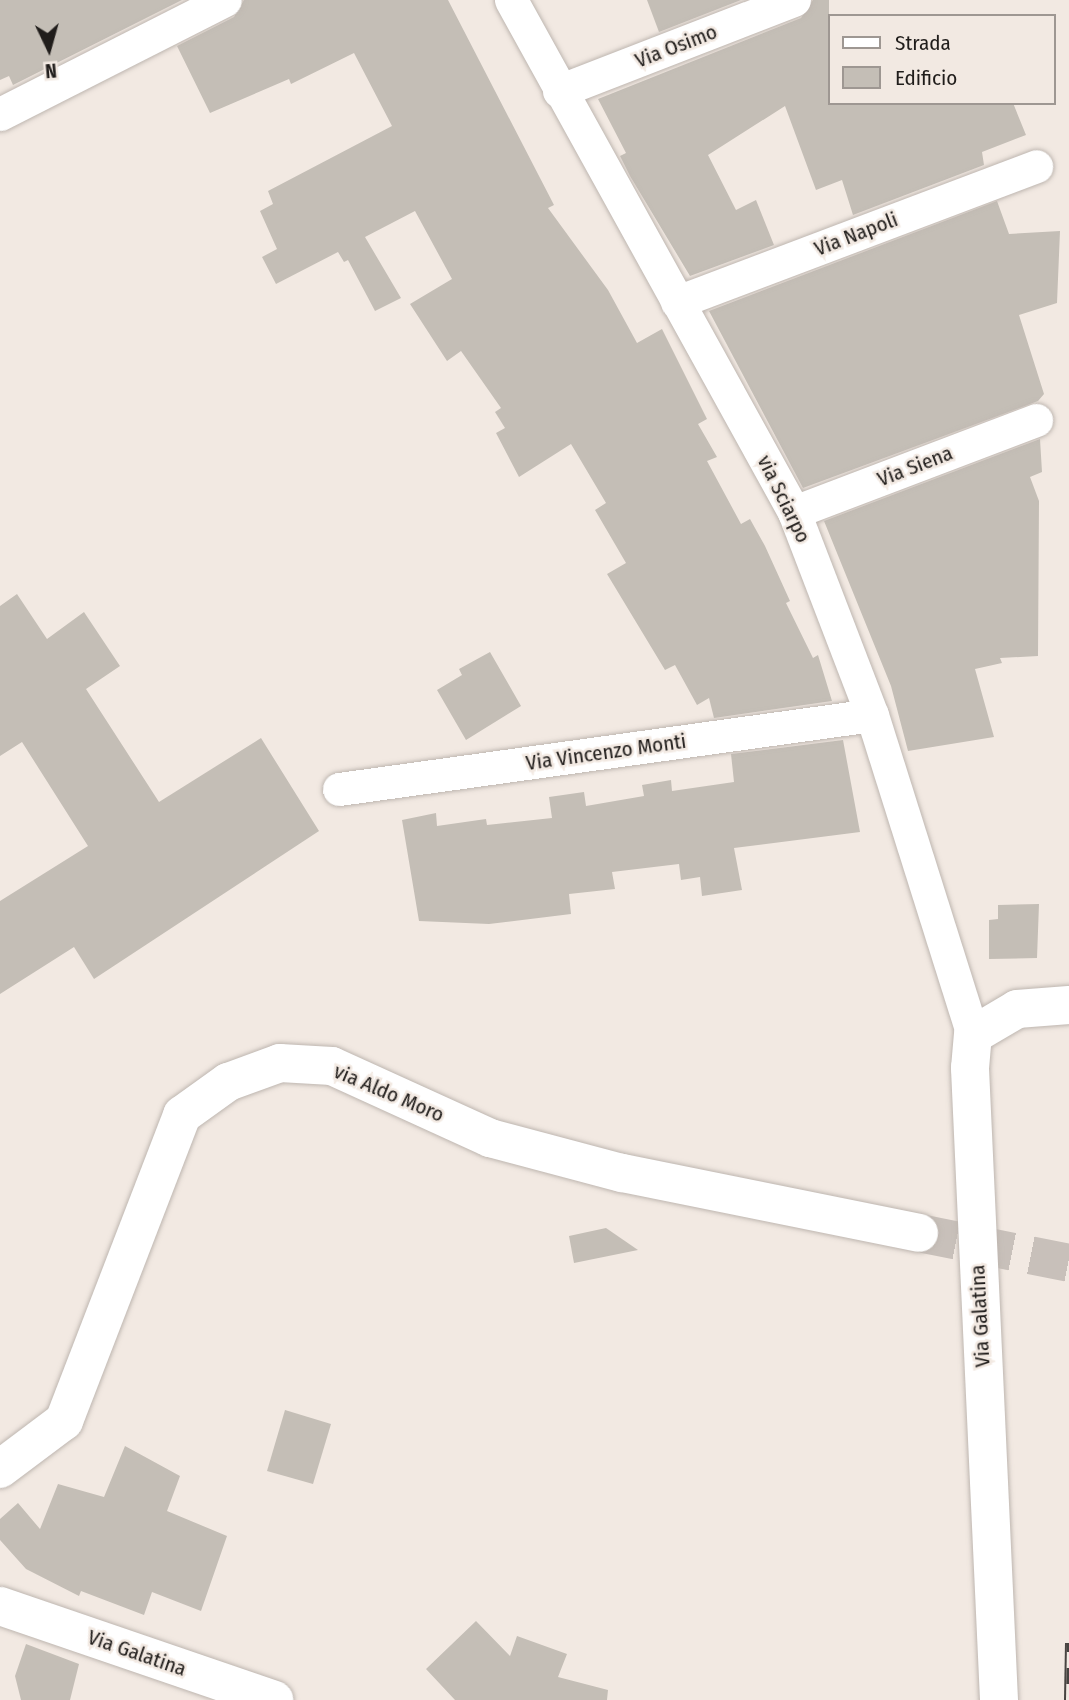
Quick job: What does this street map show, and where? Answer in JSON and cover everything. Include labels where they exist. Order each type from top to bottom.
[{"type":"street","points":[[0,114],[225,0]]},
{"type":"street","name":"via Sciarpo","points":[[511,0],[794,512],[872,715],[973,1035]]},
{"type":"street","name":"Via Osimo","points":[[559,91],[794,0]]},
{"type":"street","name":"Via Napoli","points":[[677,302],[1036,166]]},
{"type":"street","name":"Via Siena","points":[[794,512],[1036,420]]},
{"type":"street","name":"Via Vincenzo Monti","points":[[339,789],[872,715]]},
{"type":"street","points":[[973,1035],[1017,1009],[1069,1005]]},
{"type":"street","name":"Via Galatina","points":[[973,1035],[970,1068],[978,1301],[999,1700]]},
{"type":"street","name":"via Aldo Moro","points":[[0,1469],[64,1421],[182,1115],[228,1082],[281,1063],[332,1066],[490,1138],[622,1173],[919,1233]]},
{"type":"street","name":"Via Galatina","points":[[0,1606],[274,1700]]},
{"type":"building","points":[[0,0],[182,0],[13,85],[9,76],[0,80]]},
{"type":"building","points":[[244,0],[448,0],[554,205],[548,208],[608,290],[637,343],[662,329],[707,419],[698,424],[717,457],[707,461],[741,524],[750,519],[765,546],[790,601],[786,603],[813,658],[818,655],[832,701],[714,718],[709,698],[697,705],[675,665],[665,670],[607,574],[626,563],[595,510],[606,503],[571,444],[519,477],[496,433],[505,428],[495,412],[501,408],[461,351],[447,361],[410,304],[452,279],[415,211],[365,237],[401,298],[375,311],[348,260],[344,262],[338,252],[276,284],[262,257],[277,249],[260,211],[273,204],[268,191],[392,126],[354,53],[291,84],[289,79],[210,113],[177,46],[234,17]]},
{"type":"building","points":[[647,0],[741,0],[659,32]]},
{"type":"building","points":[[813,0],[829,0],[828,105],[1014,105],[1026,135],[982,152],[984,165],[853,215],[842,180],[816,190],[785,106],[708,155],[736,210],[756,200],[774,245],[690,276],[630,176],[620,156],[626,153],[598,99],[801,18]]},
{"type":"building","points":[[997,201],[1009,234],[1060,231],[1057,303],[1019,315],[1044,394],[1038,401],[803,488],[709,311]]},
{"type":"building","points":[[1040,439],[1042,472],[1030,477],[1039,501],[1038,656],[1000,658],[1002,663],[975,669],[994,737],[908,751],[891,686],[824,521]]},
{"type":"building","points":[[17,594],[47,639],[84,612],[120,666],[86,689],[159,802],[261,738],[319,831],[94,979],[74,947],[0,994],[0,901],[88,846],[22,742],[0,756],[0,606]]},
{"type":"building","points":[[490,652],[521,706],[466,740],[437,690],[462,675],[459,669]]},
{"type":"building","points":[[843,740],[860,832],[734,848],[742,890],[702,896],[700,877],[681,880],[679,864],[612,872],[615,889],[569,894],[571,914],[489,924],[419,921],[402,820],[436,813],[437,826],[486,819],[487,825],[552,818],[549,797],[584,792],[586,806],[644,796],[642,785],[671,780],[672,791],[734,782],[731,754]]},
{"type":"building","points":[[1039,904],[1037,958],[989,959],[989,920],[998,919],[998,905]]},
{"type":"building","points":[[606,1228],[638,1250],[574,1263],[569,1236]]},
{"type":"building","points":[[285,1410],[331,1424],[313,1484],[267,1471]]},
{"type":"building","points":[[125,1446],[180,1476],[167,1511],[227,1536],[201,1611],[152,1592],[144,1615],[81,1591],[79,1596],[26,1569],[0,1540],[0,1519],[18,1503],[40,1529],[58,1484],[104,1497]]},
{"type":"building","points":[[476,1621],[510,1656],[517,1636],[567,1654],[558,1677],[608,1690],[607,1700],[455,1700],[426,1669]]},
{"type":"building","points":[[26,1644],[79,1664],[70,1700],[21,1700],[15,1676]]},
{"type":"tunnel","points":[[919,1233],[1069,1263]]},
{"type":"railway","points":[[1068,1700],[1069,1643]]}]
